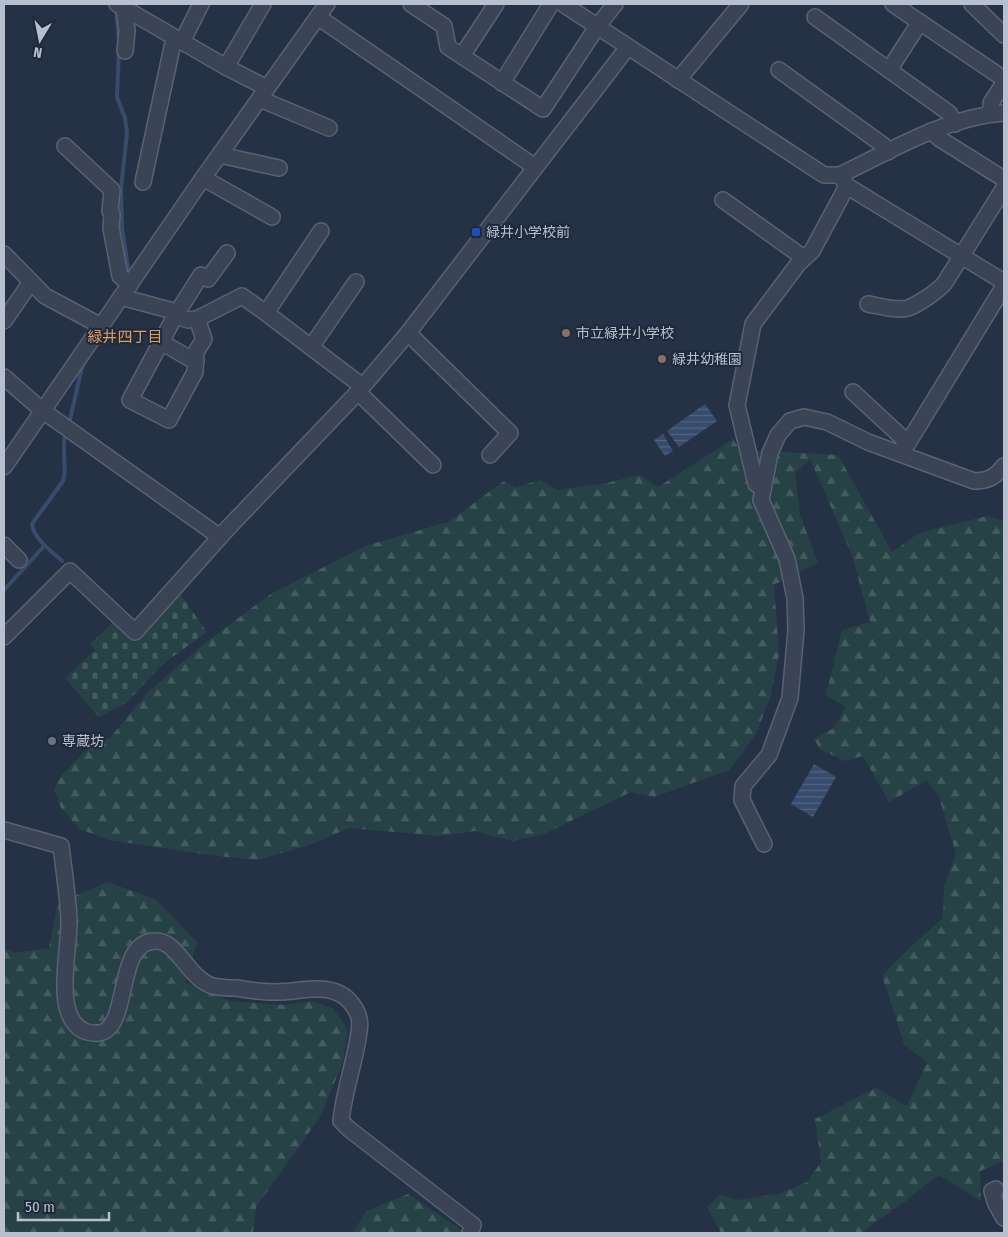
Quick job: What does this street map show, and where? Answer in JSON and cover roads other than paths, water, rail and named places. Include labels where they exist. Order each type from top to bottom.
[{"type":"street","points":[[143,182],[178,40],[202,4]]},
{"type":"street","points":[[226,67],[263,4]]},
{"type":"street","points":[[4,467],[203,178],[327,4]]},
{"type":"street","points":[[411,4],[444,26],[448,47],[542,109],[597,27],[615,4]]},
{"type":"street","points":[[462,56],[496,4]]},
{"type":"street","points":[[502,84],[551,4]]},
{"type":"street","points":[[563,4],[824,175],[844,181],[1004,282]]},
{"type":"street","points":[[678,80],[741,4]]},
{"type":"street","points":[[763,490],[756,484],[737,405],[753,324],[798,264],[812,251],[844,181],[888,152],[932,131],[998,114],[991,103],[1004,81],[893,4]]},
{"type":"street","points":[[972,4],[1004,35]]},
{"type":"street","points":[[120,6],[226,67],[263,94],[329,128]]},
{"type":"street","points":[[120,6],[126,31],[125,51]]},
{"type":"street","points":[[318,17],[534,167]]},
{"type":"street","points":[[815,17],[949,113],[955,124]]},
{"type":"street","points":[[889,70],[920,22]]},
{"type":"street","points":[[4,637],[70,571],[135,632],[360,389],[408,332],[628,47]]},
{"type":"street","points":[[779,70],[883,145],[888,152]]},
{"type":"street","points":[[932,131],[940,139],[1004,179]]},
{"type":"street","points":[[65,146],[112,190],[111,228],[120,276],[126,291],[188,320],[197,319],[242,296],[311,347],[360,389],[433,465]]},
{"type":"street","points":[[220,154],[279,168]]},
{"type":"street","points":[[203,178],[272,217]]},
{"type":"street","points":[[868,304],[908,308],[937,292],[944,284],[1004,188]]},
{"type":"street","points":[[723,200],[804,258]]},
{"type":"street","points":[[266,312],[321,231]]},
{"type":"street","points":[[197,319],[204,340],[196,352],[196,372],[169,420],[130,400],[176,314],[200,275],[208,280],[227,253]]},
{"type":"street","points":[[4,254],[45,296],[101,326]]},
{"type":"street","points":[[4,321],[31,282]]},
{"type":"street","points":[[311,347],[356,282]]},
{"type":"street","points":[[903,448],[1004,286]]},
{"type":"street","points":[[408,332],[510,433],[490,455]]},
{"type":"street","points":[[161,342],[196,362]]},
{"type":"street","points":[[4,377],[43,411],[220,538]]},
{"type":"street","points":[[853,392],[903,448]]},
{"type":"street","points":[[764,844],[742,800],[743,786],[769,755],[790,698],[796,630],[794,598],[787,559],[762,500],[770,453],[778,434],[790,421],[804,417],[827,422],[868,442],[903,448],[974,481],[1001,476]]},
{"type":"street","points":[[4,545],[19,560]]},
{"type":"street","points":[[4,830],[61,846],[69,923],[65,979],[68,1013],[76,1027],[90,1033],[102,1032],[113,1025],[133,954],[145,943],[157,940],[172,946],[199,979],[213,986],[274,992],[317,989],[334,990],[350,1002],[359,1014],[359,1032],[342,1108],[341,1121],[473,1225],[470,1233]]},
{"type":"street","points":[[996,1189],[992,1191],[996,1204],[1004,1218]]},
{"type":"water","points":[[705,404],[717,421],[679,447],[667,431]]},
{"type":"water","points":[[663,434],[673,451],[665,456],[654,440]]},
{"type":"water","points":[[814,764],[836,777],[813,817],[791,804]]},
{"type":"waterway","points":[[116,9],[119,40]]},
{"type":"waterway","points":[[119,49],[117,97],[125,118],[127,133],[121,188],[122,228],[129,274]]},
{"type":"waterway","points":[[69,424],[82,367],[87,359]]},
{"type":"waterway","points":[[62,561],[39,540],[32,524],[63,481],[65,469],[64,437],[66,431]]},
{"type":"waterway","points":[[4,590],[45,545]]},
{"type":"place","name":"緑井小学校前","points":[[476,232]]},
{"type":"place","name":"市立緑井小学校","points":[[566,333]]},
{"type":"place","name":"緑井幼稚園","points":[[662,359]]},
{"type":"place","name":"専蔵坊","points":[[52,741]]},
{"type":"district","name":"緑井四丁目","points":[[125,337]]}]
